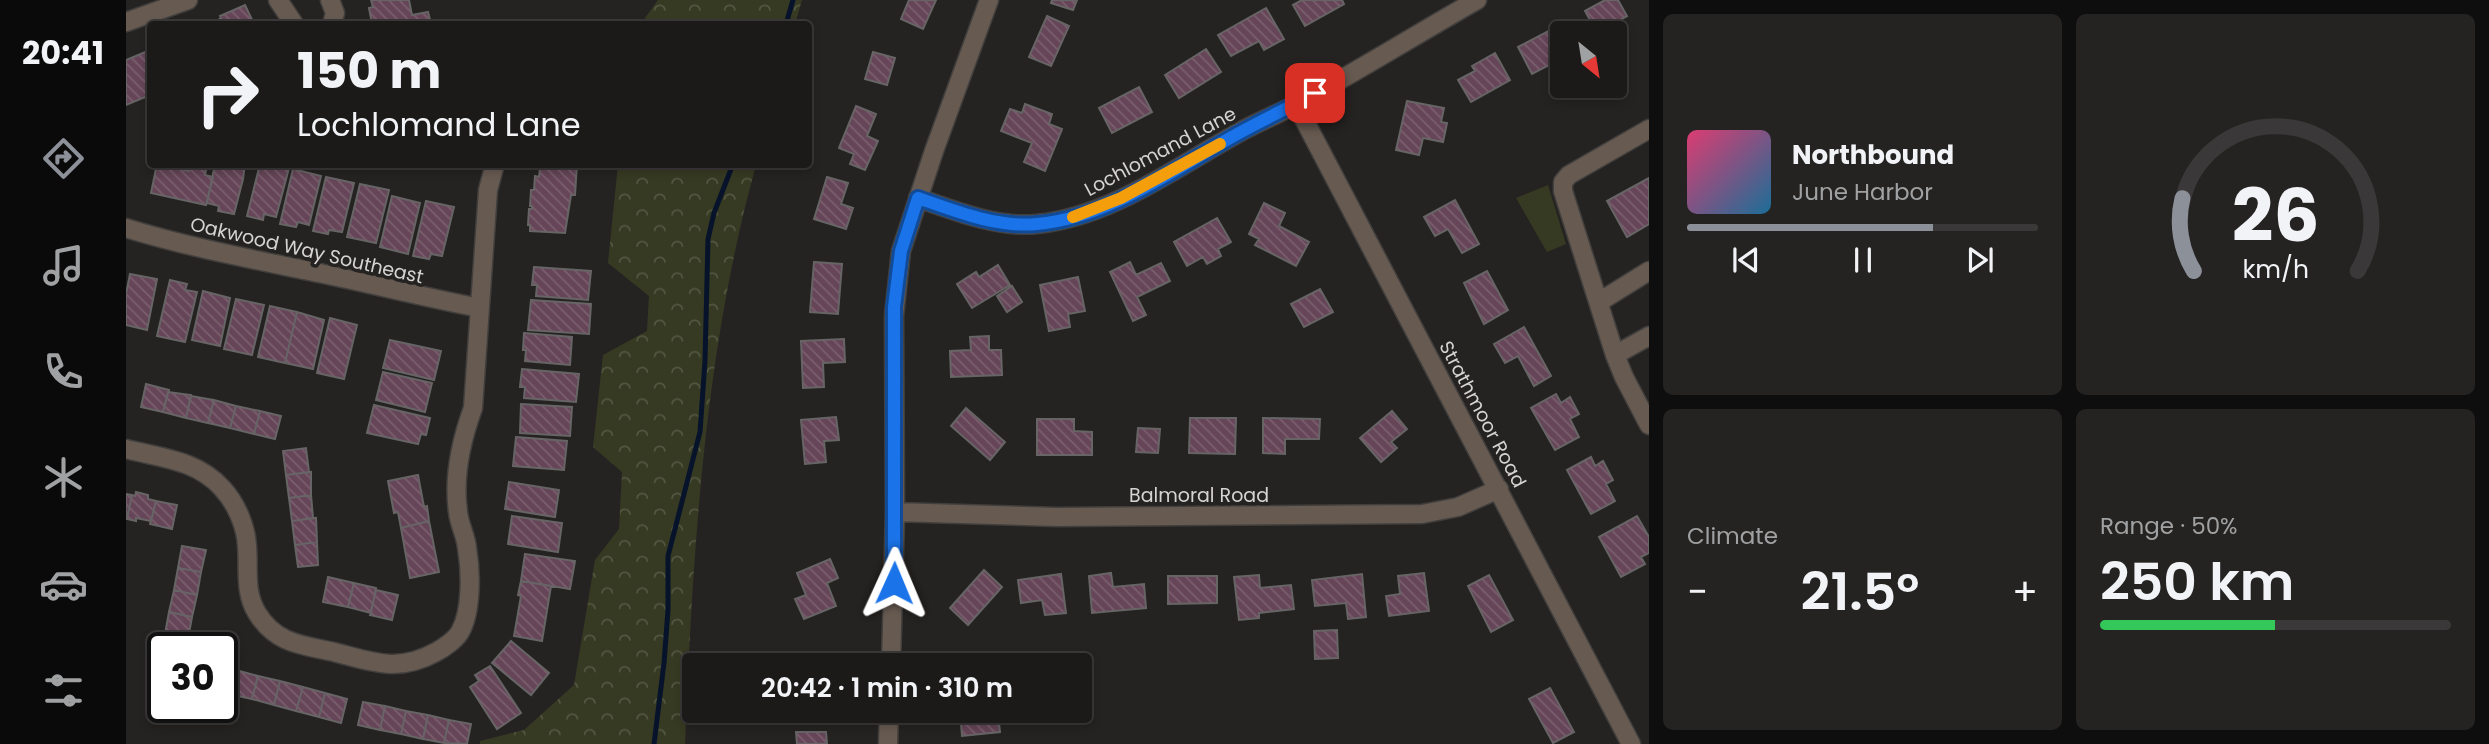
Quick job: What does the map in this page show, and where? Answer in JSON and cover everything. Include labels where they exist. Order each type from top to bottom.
[{"type":"street","points":[[126,22],[188,0]]},
{"type":"street","points":[[278,0],[292,21]]},
{"type":"street","points":[[330,0],[335,13],[333,21]]},
{"type":"street","points":[[891,653],[895,512],[894,307],[901,251],[989,0]]},
{"type":"street","name":"Lochlomand Lane","points":[[918,198],[957,212],[999,222],[1035,225],[1081,216],[1121,198],[1297,104],[1477,0]]},
{"type":"street","name":"Strathmoor Road","points":[[1297,104],[1631,744]]},
{"type":"street","points":[[1649,129],[1569,175],[1563,182],[1563,191],[1615,355],[1649,425]]},
{"type":"street","points":[[126,449],[187,464],[214,480],[225,491],[244,527],[248,548],[247,584],[256,612],[285,641],[383,665],[422,660],[442,649],[460,633],[468,611],[467,548],[457,512],[457,471],[464,431],[473,408],[488,190],[494,168]]},
{"type":"street","name":"Oakwood Way Southeast","points":[[126,229],[251,261],[480,308]]},
{"type":"street","points":[[1599,302],[1649,271]]},
{"type":"street","points":[[1615,355],[1649,336]]},
{"type":"street","name":"Balmoral Road","points":[[895,512],[1057,517],[1422,514],[1458,506],[1499,489]]},
{"type":"street","points":[[888,744],[889,723]]},
{"type":"green space","points":[[658,0],[802,0],[796,21],[646,21]]},
{"type":"green space","points":[[618,168],[755,168],[724,307],[704,452],[689,653],[682,653],[682,723],[686,723],[685,744],[480,744],[480,741],[524,730],[574,685],[595,560],[619,529],[622,472],[593,447],[603,355],[647,331],[649,296],[608,263]]},
{"type":"green space","points":[[1548,185],[1566,244],[1547,252],[1516,198]]},
{"type":"building","points":[[371,0],[409,0],[412,15],[428,12],[430,21],[371,21],[369,8],[373,7]]},
{"type":"building","points":[[909,0],[936,0],[923,29],[901,19]]},
{"type":"building","points":[[1052,0],[1077,0],[1073,10],[1051,3]]},
{"type":"building","points":[[1302,0],[1342,0],[1344,4],[1305,26],[1293,5]]},
{"type":"building","points":[[1605,0],[1618,0],[1627,16],[1618,21],[1590,21],[1585,11]]},
{"type":"building","points":[[245,5],[253,21],[216,21],[220,16]]},
{"type":"building","points":[[1266,8],[1284,39],[1264,50],[1259,41],[1231,56],[1218,35]]},
{"type":"building","points":[[1047,16],[1069,26],[1051,66],[1029,57]]},
{"type":"building","points":[[1550,30],[1550,65],[1532,74],[1518,47]]},
{"type":"building","points":[[1206,49],[1221,72],[1179,98],[1165,75]]},
{"type":"building","points":[[147,51],[147,96],[126,105],[126,60]]},
{"type":"building","points":[[873,52],[895,58],[887,85],[865,79]]},
{"type":"building","points":[[1495,53],[1510,80],[1471,102],[1458,80],[1475,71],[1472,66]]},
{"type":"building","points":[[1139,87],[1152,112],[1112,133],[1099,108]]},
{"type":"building","points":[[1407,101],[1444,108],[1441,122],[1447,123],[1443,142],[1423,138],[1419,155],[1396,150]]},
{"type":"building","points":[[1025,104],[1052,114],[1049,124],[1062,129],[1045,171],[1024,162],[1032,143],[1001,131],[1010,109],[1022,113]]},
{"type":"building","points":[[856,106],[876,114],[867,136],[878,141],[865,170],[850,164],[854,154],[839,148]]},
{"type":"building","points":[[156,168],[189,171],[189,168],[206,168],[205,175],[213,177],[206,205],[151,193]]},
{"type":"building","points":[[214,168],[244,168],[234,214],[218,211],[219,206],[207,203]]},
{"type":"building","points":[[259,168],[289,168],[276,217],[264,214],[263,220],[247,216]]},
{"type":"building","points":[[540,168],[577,168],[575,195],[571,195],[565,233],[530,231],[528,225],[529,209],[532,209],[531,190],[534,190],[535,176],[539,177]]},
{"type":"building","points":[[293,169],[321,176],[309,225],[298,222],[296,227],[280,224]]},
{"type":"building","points":[[326,177],[354,183],[342,232],[329,230],[328,234],[313,231]]},
{"type":"building","points":[[827,177],[848,183],[841,204],[853,208],[846,229],[814,219]]},
{"type":"building","points":[[1649,178],[1649,224],[1627,237],[1607,201]]},
{"type":"building","points":[[360,184],[389,190],[376,243],[347,237]]},
{"type":"building","points":[[392,196],[420,203],[408,254],[380,247]]},
{"type":"building","points":[[1455,200],[1479,244],[1462,253],[1448,229],[1435,236],[1424,217]]},
{"type":"building","points":[[426,201],[454,207],[442,256],[431,254],[429,259],[413,256]]},
{"type":"building","points":[[1264,203],[1285,213],[1279,226],[1309,242],[1296,266],[1255,245],[1259,239],[1249,234]]},
{"type":"building","points":[[1217,218],[1231,242],[1218,249],[1221,256],[1207,264],[1203,257],[1187,266],[1174,242]]},
{"type":"building","points":[[814,262],[842,264],[838,314],[810,312]]},
{"type":"building","points":[[1130,262],[1136,275],[1161,263],[1170,281],[1137,297],[1146,315],[1133,321],[1110,272]]},
{"type":"building","points":[[998,265],[1010,285],[972,308],[957,284],[976,272],[979,277]]},
{"type":"building","points":[[534,267],[591,271],[588,300],[536,296],[537,285],[532,285]]},
{"type":"building","points":[[1487,271],[1508,310],[1484,324],[1464,283]]},
{"type":"building","points":[[130,274],[157,279],[147,330],[126,325],[126,294]]},
{"type":"building","points":[[1078,277],[1085,311],[1068,314],[1070,327],[1049,331],[1040,285]]},
{"type":"building","points":[[170,280],[187,284],[185,290],[197,292],[185,342],[157,336]]},
{"type":"building","points":[[1012,286],[1022,302],[1007,312],[997,296]]},
{"type":"building","points":[[1320,289],[1333,312],[1304,327],[1291,304]]},
{"type":"building","points":[[203,291],[230,298],[220,346],[192,340]]},
{"type":"building","points":[[236,299],[264,305],[252,355],[224,349]]},
{"type":"building","points":[[531,300],[591,304],[589,334],[528,330]]},
{"type":"building","points":[[270,306],[297,312],[285,363],[258,357]]},
{"type":"building","points":[[297,312],[324,320],[313,369],[285,363]]},
{"type":"building","points":[[330,318],[357,325],[344,379],[317,373]]},
{"type":"building","points":[[1524,327],[1551,376],[1534,386],[1518,356],[1505,363],[1494,344]]},
{"type":"building","points":[[524,333],[572,337],[570,365],[525,361]]},
{"type":"building","points":[[989,336],[989,350],[1001,350],[1002,375],[951,377],[950,351],[971,350],[970,337]]},
{"type":"building","points":[[844,339],[845,362],[823,363],[824,387],[803,388],[801,341]]},
{"type":"building","points":[[390,340],[441,351],[434,380],[383,368]]},
{"type":"building","points":[[522,369],[579,374],[576,402],[524,398],[525,387],[520,387]]},
{"type":"building","points":[[383,372],[432,383],[425,412],[376,400]]},
{"type":"building","points":[[146,384],[169,390],[163,412],[141,407]]},
{"type":"building","points":[[168,392],[191,395],[186,418],[163,412]]},
{"type":"building","points":[[1556,394],[1561,403],[1570,397],[1579,414],[1570,419],[1579,437],[1555,450],[1531,408]]},
{"type":"building","points":[[191,396],[214,400],[208,423],[186,418]]},
{"type":"building","points":[[214,400],[236,406],[230,428],[208,423]]},
{"type":"building","points":[[521,404],[572,407],[570,436],[520,433]]},
{"type":"building","points":[[374,405],[430,418],[426,435],[421,434],[418,444],[367,433]]},
{"type":"building","points":[[236,406],[260,411],[254,434],[230,428]]},
{"type":"building","points":[[966,408],[1005,442],[990,460],[951,426]]},
{"type":"building","points":[[260,411],[281,416],[275,439],[254,434]]},
{"type":"building","points":[[1392,411],[1407,429],[1391,442],[1397,448],[1381,462],[1360,438]]},
{"type":"building","points":[[836,417],[839,440],[824,441],[826,462],[805,464],[801,420]]},
{"type":"building","points":[[1190,418],[1236,418],[1235,454],[1189,453]]},
{"type":"building","points":[[1263,418],[1320,419],[1319,439],[1285,439],[1285,454],[1263,453]]},
{"type":"building","points":[[1037,419],[1074,419],[1074,431],[1092,432],[1092,455],[1037,455]]},
{"type":"building","points":[[1138,428],[1160,429],[1158,453],[1136,452]]},
{"type":"building","points":[[516,437],[567,441],[564,470],[513,466]]},
{"type":"building","points":[[306,448],[309,472],[286,475],[283,451]]},
{"type":"building","points":[[1591,457],[1595,466],[1603,461],[1613,480],[1606,484],[1615,501],[1591,514],[1567,470]]},
{"type":"building","points":[[311,472],[311,495],[289,498],[286,475]]},
{"type":"building","points":[[418,475],[429,521],[401,528],[398,512],[394,513],[388,481]]},
{"type":"building","points":[[509,482],[559,490],[555,517],[505,509]]},
{"type":"building","points":[[136,492],[148,495],[148,499],[156,501],[151,521],[127,519],[132,495],[135,496]]},
{"type":"building","points":[[126,494],[132,495],[127,519],[126,519]]},
{"type":"building","points":[[311,495],[313,518],[292,521],[289,498]]},
{"type":"building","points":[[156,501],[177,505],[172,529],[150,524]]},
{"type":"building","points":[[512,516],[562,523],[558,552],[508,544]]},
{"type":"building","points":[[1637,516],[1649,537],[1649,553],[1641,557],[1645,564],[1621,577],[1599,537]]},
{"type":"building","points":[[316,518],[317,542],[295,545],[292,521]]},
{"type":"building","points":[[429,521],[439,572],[410,578],[401,528]]},
{"type":"building","points":[[317,542],[318,565],[298,567],[295,545]]},
{"type":"building","points":[[182,546],[206,550],[201,572],[178,568]]},
{"type":"building","points":[[525,554],[575,561],[570,589],[521,581]]},
{"type":"building","points":[[830,559],[838,578],[827,583],[836,606],[804,619],[795,599],[806,595],[797,573]]},
{"type":"building","points":[[178,568],[201,572],[197,595],[174,590]]},
{"type":"building","points":[[984,570],[1002,587],[968,625],[950,608]]},
{"type":"building","points":[[1111,573],[1113,587],[1144,584],[1146,608],[1092,613],[1089,576]]},
{"type":"building","points":[[1424,573],[1429,611],[1389,616],[1386,596],[1400,594],[1398,576]]},
{"type":"building","points":[[1061,574],[1066,613],[1045,615],[1042,600],[1021,603],[1018,580]]},
{"type":"building","points":[[1362,574],[1366,617],[1348,619],[1346,603],[1315,606],[1312,580]]},
{"type":"building","points":[[1259,575],[1260,588],[1291,585],[1294,609],[1259,613],[1259,618],[1239,620],[1234,577]]},
{"type":"building","points":[[1489,575],[1513,620],[1491,632],[1468,586]]},
{"type":"building","points":[[1168,576],[1217,576],[1217,603],[1168,604]]},
{"type":"building","points":[[328,577],[354,583],[348,607],[323,602]]},
{"type":"building","points":[[521,581],[551,586],[542,641],[514,636]]},
{"type":"building","points":[[354,583],[376,588],[371,613],[348,607]]},
{"type":"building","points":[[174,590],[197,595],[192,617],[169,612]]},
{"type":"building","points":[[376,590],[398,595],[392,620],[370,615]]},
{"type":"building","points":[[169,612],[192,617],[189,632],[165,632]]},
{"type":"building","points":[[1337,630],[1338,658],[1315,659],[1314,631]]},
{"type":"building","points":[[511,641],[549,673],[531,695],[492,663]]},
{"type":"building","points":[[804,652],[838,652],[838,653]]},
{"type":"building","points":[[490,666],[521,713],[497,729],[470,687],[479,681],[475,675]]},
{"type":"building","points":[[238,671],[258,676],[252,699],[238,696]]},
{"type":"building","points":[[258,676],[280,681],[274,705],[252,699]]},
{"type":"building","points":[[280,681],[303,687],[296,711],[274,705]]},
{"type":"building","points":[[303,687],[325,693],[319,717],[296,711]]},
{"type":"building","points":[[1550,688],[1574,732],[1553,743],[1529,699]]},
{"type":"building","points":[[325,693],[347,699],[341,723],[319,717]]},
{"type":"building","points":[[363,702],[385,706],[380,730],[358,725]]},
{"type":"building","points":[[385,706],[406,711],[401,734],[380,730]]},
{"type":"building","points":[[406,711],[428,715],[423,739],[401,734]]},
{"type":"building","points":[[428,715],[449,720],[444,743],[423,739]]},
{"type":"building","points":[[449,720],[471,724],[467,744],[444,743]]},
{"type":"building","points":[[961,723],[999,723],[1000,732],[962,736]]},
{"type":"building","points":[[796,732],[826,732],[827,744],[797,744]]},
{"type":"waterway","points":[[787,21],[793,0]]},
{"type":"waterway","points":[[654,744],[668,610],[668,556],[700,432],[708,239],[714,213],[731,168]]},
{"type":"slow traffic","points":[[1073,217],[1121,198],[1220,144]]},
{"type":"route","points":[[894,583],[894,307],[903,241],[918,198],[957,212],[999,222],[1035,225],[1081,216],[1121,198],[1315,93]]}]
